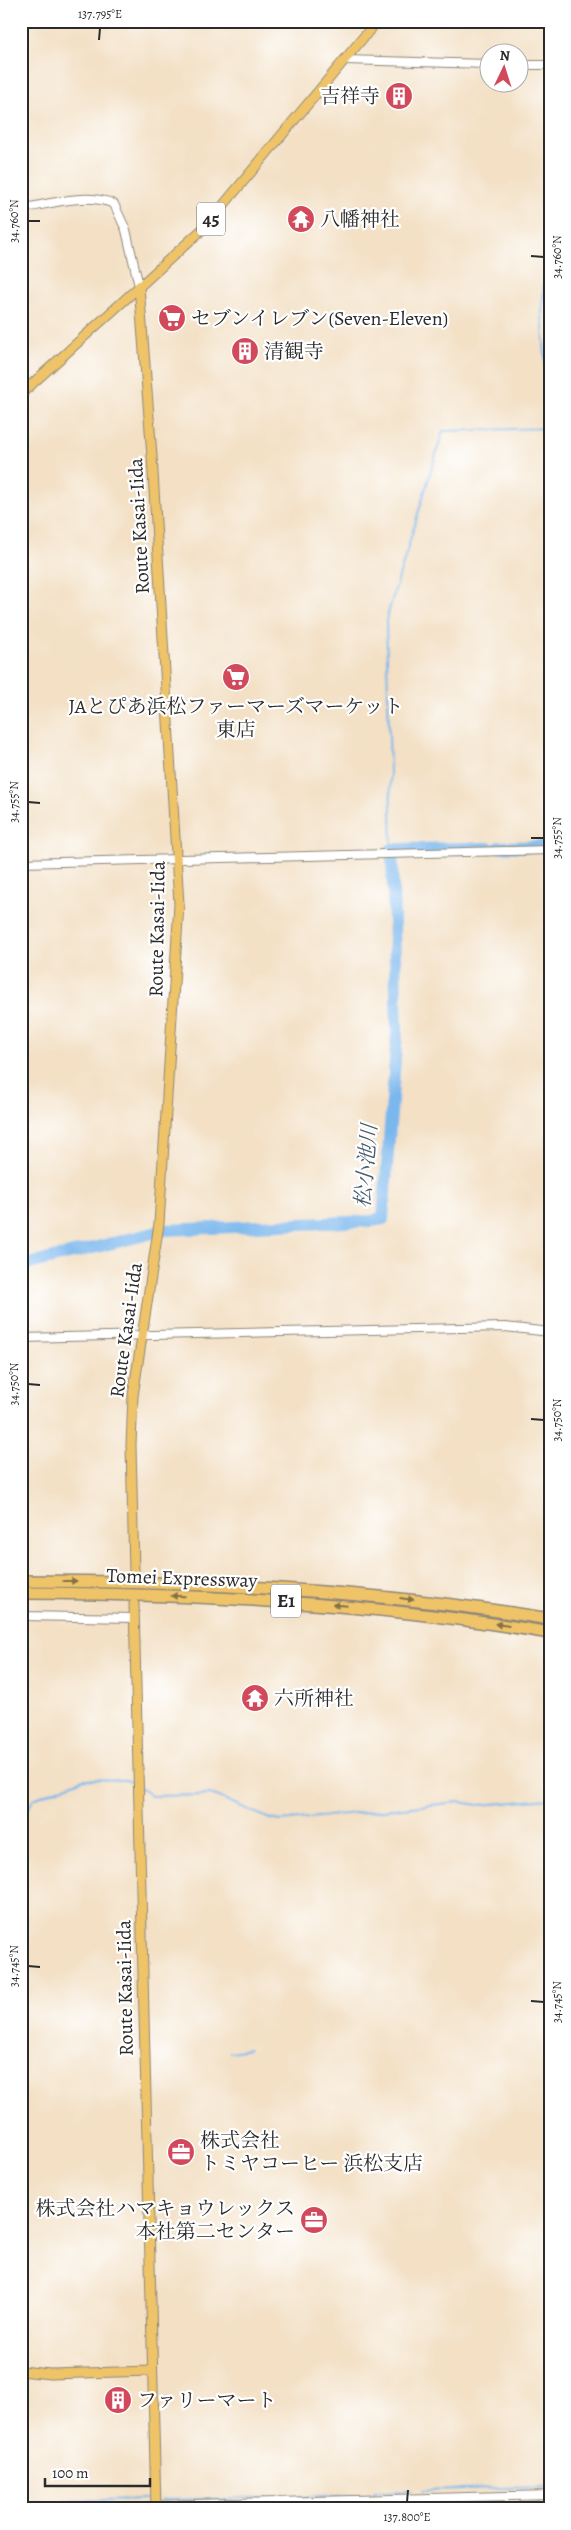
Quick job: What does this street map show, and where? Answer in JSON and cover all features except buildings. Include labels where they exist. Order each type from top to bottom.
[{"type":"highway","name":"Tomei Expressway","points":[[21,1581],[215,1584],[295,1589],[384,1597],[550,1619]]},
{"type":"highway","name":"Tomei Expressway","points":[[21,1594],[131,1594],[294,1601],[442,1617],[550,1633]]},
{"type":"main road","name":"45","points":[[21,394],[206,226],[377,21]]},
{"type":"main road","name":"Route Kasai-Iida","points":[[134,1571],[131,1435],[133,1396],[158,1231],[166,1140],[178,914],[177,860],[139,286]]},
{"type":"main road","name":"Route Kasai-Iida","points":[[134,1604],[137,1790],[156,2507]]},
{"type":"main road","points":[[21,2371],[50,2374],[152,2371]]},
{"type":"street","points":[[345,60],[478,64]]},
{"type":"street","points":[[528,65],[550,65]]},
{"type":"street","points":[[21,209],[87,200],[103,200],[114,204],[126,230],[139,286]]},
{"type":"street","points":[[21,863],[550,850]]},
{"type":"street","points":[[21,1338],[505,1327],[550,1332]]},
{"type":"street","points":[[21,1616],[134,1618]]},
{"type":"street","points":[[156,2507],[550,2495]]},
{"type":"waterway","points":[[550,180],[542,313],[550,428]]},
{"type":"waterway","points":[[392,849],[386,620],[443,431],[550,428]]},
{"type":"waterway","name":"松小池川","points":[[499,847],[550,846]]},
{"type":"waterway","name":"松小池川","points":[[21,1266],[165,1230],[383,1219],[397,1033],[392,849],[489,848]]},
{"type":"waterway","points":[[21,1820],[34,1799],[83,1779],[126,1780],[136,1784]]},
{"type":"waterway","points":[[141,1788],[151,1796],[214,1795],[270,1819],[280,1821],[459,1802],[479,1805],[550,1799]]},
{"type":"waterway","points":[[230,2052],[249,2049]]},
{"type":"waterway","points":[[422,2490],[550,2487]]},
{"type":"waterway","points":[[289,2497],[374,2495],[374,2492],[410,2491]]},
{"type":"waterway","points":[[163,2500],[277,2497]]},
{"type":"waterway","points":[[21,2502],[146,2499]]},
{"type":"waterway","points":[[493,2502],[493,2509]]},
{"type":"place","name":"吉祥寺","points":[[399,96]]},
{"type":"place","name":"八幡神社","points":[[301,219]]},
{"type":"place","name":"セブンイレブン(Seven-Eleven)","points":[[172,318]]},
{"type":"place","name":"清観寺","points":[[245,351]]},
{"type":"place","name":"JAとぴあ浜松ファーマーズマーケット 東店","points":[[236,677]]},
{"type":"place","name":"六所神社","points":[[255,1698]]},
{"type":"place","name":"株式会社 トミヤコーヒー 浜松支店","points":[[181,2152]]},
{"type":"place","name":"株式会社ハマキョウレックス 本社第二センター","points":[[314,2220]]},
{"type":"place","name":"ファリーマート","points":[[118,2400]]}]
